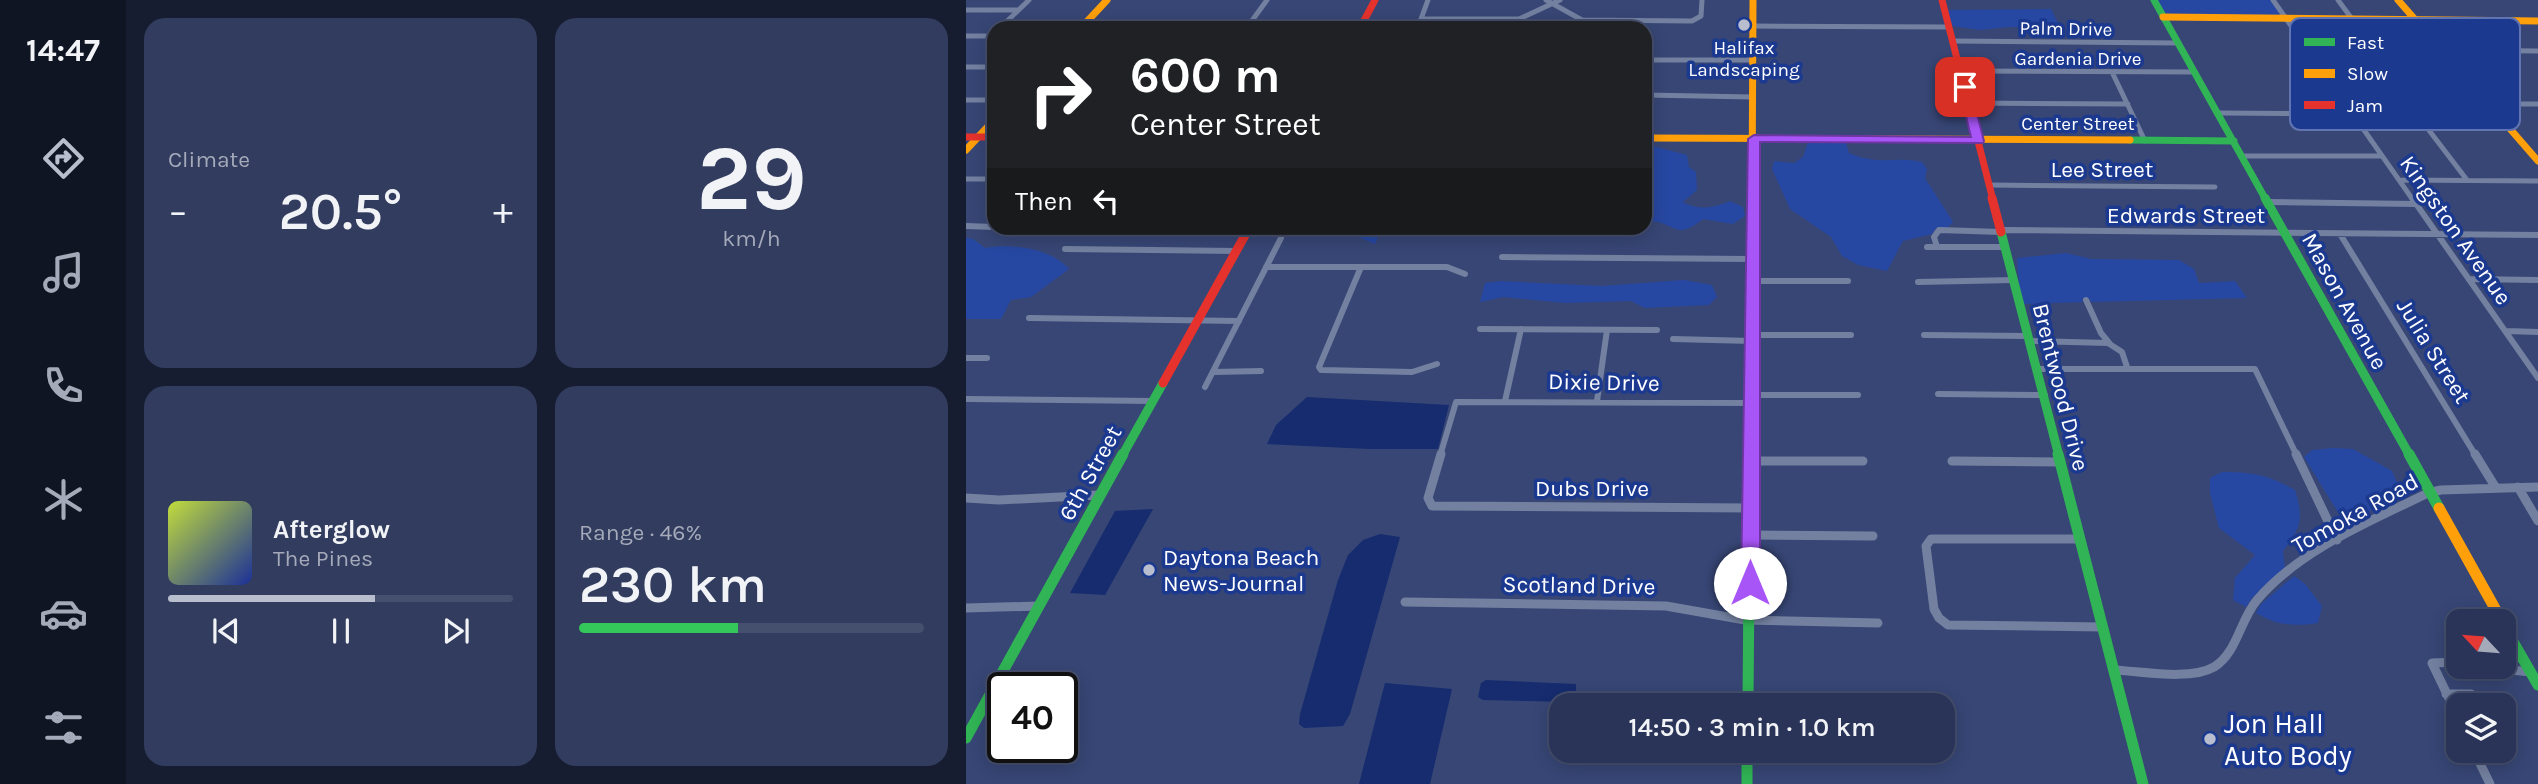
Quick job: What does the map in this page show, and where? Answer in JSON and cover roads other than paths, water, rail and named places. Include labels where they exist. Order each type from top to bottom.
[{"type":"street","points":[[1007,21],[1029,0]]},
{"type":"street","points":[[1088,21],[1107,0]]},
{"type":"street","points":[[1254,21],[1267,0]]},
{"type":"street","points":[[1363,21],[1375,0]]},
{"type":"street","points":[[1428,0],[1420,17],[1422,19],[1508,20],[1519,19],[1560,0]]},
{"type":"street","points":[[1546,0],[1582,20],[1692,20],[1701,16],[1702,0]]},
{"type":"street","points":[[1748,693],[1753,0]]},
{"type":"street","name":"Brentwood Drive","points":[[1942,0],[2143,784]]},
{"type":"street","name":"Mason Avenue","points":[[2154,0],[2495,609]]},
{"type":"street","name":"Kingston Avenue","points":[[2273,0],[2290,24]]},
{"type":"street","points":[[2337,0],[2347,18]]},
{"type":"street","points":[[2398,0],[2413,18]]},
{"type":"street","points":[[966,10],[1018,10]]},
{"type":"street","points":[[2163,17],[2290,18]]},
{"type":"street","points":[[2520,21],[2538,21]]},
{"type":"street","points":[[1752,26],[1950,27]]},
{"type":"street","points":[[966,36],[987,35]]},
{"type":"street","name":"Palm Drive","points":[[1953,41],[2178,43]]},
{"type":"street","points":[[2520,51],[2538,51]]},
{"type":"street","points":[[1652,60],[1753,60]]},
{"type":"street","points":[[966,66],[987,67]]},
{"type":"street","name":"Gardenia Drive","points":[[1960,71],[2195,72]]},
{"type":"street","points":[[2112,72],[2145,141]]},
{"type":"street","points":[[1652,95],[1753,97]]},
{"type":"street","points":[[966,100],[987,100]]},
{"type":"street","points":[[1969,103],[2128,104]]},
{"type":"street","points":[[2520,104],[2538,104]]},
{"type":"street","points":[[2218,113],[2290,114]]},
{"type":"street","points":[[966,150],[987,127]]},
{"type":"street","name":"Kingston Avenue","points":[[2363,130],[2538,378]]},
{"type":"street","points":[[2430,130],[2467,180]]},
{"type":"street","points":[[2512,130],[2536,156]]},
{"type":"street","points":[[966,137],[987,137]]},
{"type":"street","name":"Center Street","points":[[1652,138],[2234,141]]},
{"type":"street","points":[[2242,156],[2382,156]]},
{"type":"street","points":[[966,179],[987,179]]},
{"type":"street","points":[[2399,180],[2538,181]]},
{"type":"street","name":"Lee Street","points":[[1989,185],[2215,187]]},
{"type":"street","points":[[2268,202],[2416,204]]},
{"type":"street","points":[[966,226],[987,227]]},
{"type":"street","name":"Edwards Street","points":[[1937,247],[1934,237],[1939,230],[2537,235]]},
{"type":"street","name":"Julia Street","points":[[2340,234],[2496,488]]},
{"type":"street","name":"6th Street","points":[[966,738],[1245,235]]},
{"type":"street","points":[[1205,387],[1281,238]]},
{"type":"street","points":[[1927,247],[2004,247]]},
{"type":"street","points":[[1065,249],[1236,251]]},
{"type":"street","points":[[1502,257],[1752,259]]},
{"type":"street","points":[[1266,267],[1447,267],[1465,274]]},
{"type":"street","points":[[1361,267],[1319,366],[1321,370],[1412,372],[1437,364]]},
{"type":"street","points":[[2469,279],[2538,280]]},
{"type":"street","points":[[1918,282],[2014,280]]},
{"type":"street","points":[[1752,281],[1848,281]]},
{"type":"street","points":[[2086,300],[2101,332],[2110,344],[2122,352],[2127,368]]},
{"type":"street","points":[[1028,318],[1239,321]]},
{"type":"street","points":[[1480,329],[1657,330]]},
{"type":"street","points":[[1504,401],[1521,330]]},
{"type":"street","points":[[1597,401],[1607,330]]},
{"type":"street","points":[[2506,331],[2538,332]]},
{"type":"street","points":[[1673,340],[1851,335]]},
{"type":"street","points":[[1924,335],[2110,344]]},
{"type":"street","points":[[966,358],[987,358]]},
{"type":"street","points":[[2037,369],[2255,369],[2337,540]]},
{"type":"street","points":[[1213,372],[1261,371]]},
{"type":"street","points":[[1938,394],[2045,395]]},
{"type":"street","name":"Dixie Drive","points":[[1432,506],[1428,498],[1456,402],[1752,399],[1858,395]]},
{"type":"street","points":[[966,399],[1153,401]]},
{"type":"street","points":[[1751,461],[1863,461]]},
{"type":"street","points":[[1952,461],[2061,462]]},
{"type":"street","points":[[2518,487],[2538,521]]},
{"type":"street","name":"Tomoka Road","points":[[2113,670],[2192,673],[2213,668],[2228,650],[2256,601],[2300,564],[2337,540],[2428,493],[2538,487]]},
{"type":"street","points":[[966,498],[1099,495]]},
{"type":"street","name":"Dubs Drive","points":[[1432,506],[1751,508]]},
{"type":"street","points":[[1750,535],[1874,536]]},
{"type":"street","points":[[2079,539],[1931,539],[1926,545],[1934,609],[1948,625],[2102,627]]},
{"type":"street","name":"Scotland Drive","points":[[1405,602],[1666,606],[1693,614],[1750,621],[1878,623]]},
{"type":"street","points":[[966,608],[1040,606]]},
{"type":"street","name":"Mason Avenue","points":[[2516,646],[2538,685]]},
{"type":"street","points":[[2446,662],[2432,663],[2446,694]]},
{"type":"street","points":[[2516,671],[2531,672]]},
{"type":"street","points":[[1747,763],[1747,784]]},
{"type":"street","points":[[2480,763],[2490,784]]},
{"type":"place","name":"Halifax Landscaping","points":[[1744,25]]},
{"type":"place","name":"Daytona Beach News-Journal","points":[[1149,570]]},
{"type":"place","name":"Jon Hall Auto Body","points":[[2210,739]]}]
